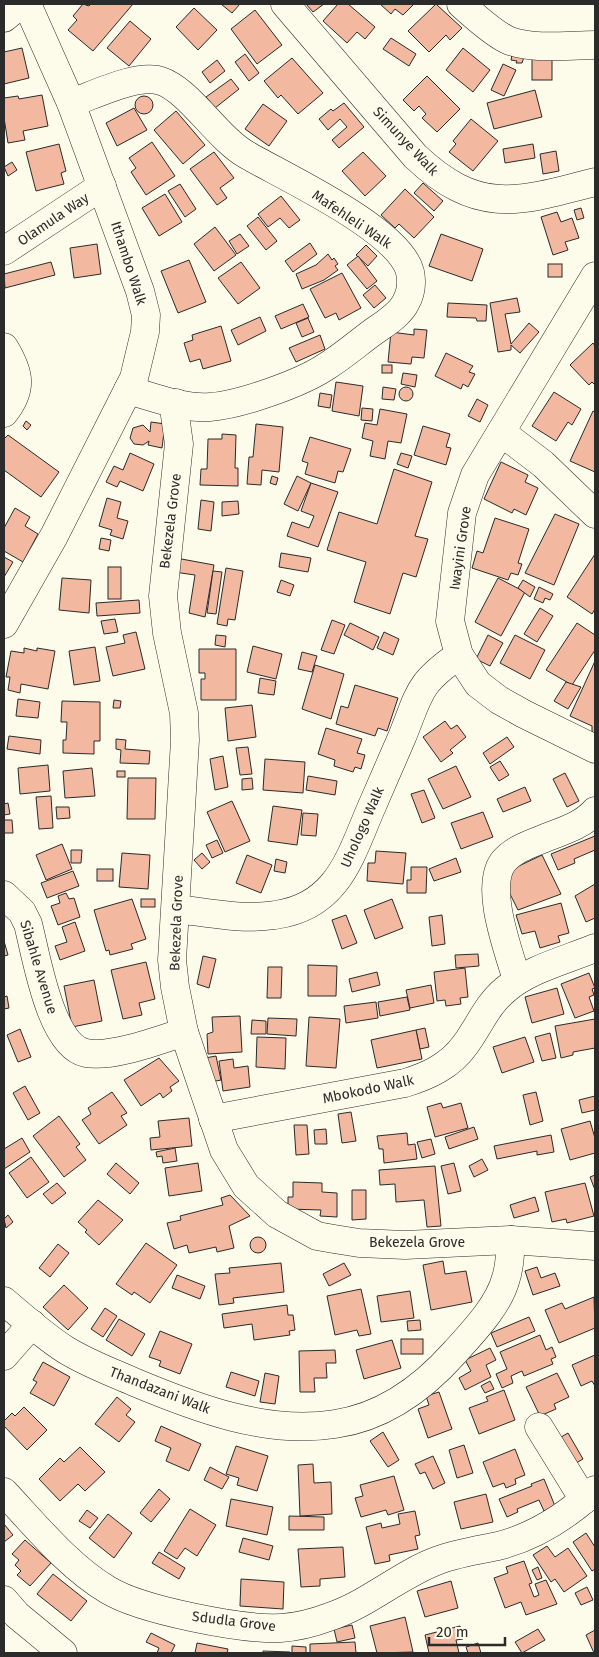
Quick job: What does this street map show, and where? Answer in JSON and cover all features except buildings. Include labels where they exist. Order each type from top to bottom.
[{"type":"street","points":[[4,18],[21,4]]},
{"type":"street","name":"Ithambo Walk","points":[[4,624],[54,536],[128,390],[142,351],[146,316],[133,268],[71,104],[27,4]]},
{"type":"street","name":"Simunye Walk","points":[[285,4],[416,156],[434,174],[456,188],[480,197],[523,199],[595,182]]},
{"type":"street","points":[[461,4],[475,17],[509,41],[543,46],[595,45]]},
{"type":"street","name":"Mafehleli Walk","points":[[71,104],[139,80],[162,81],[176,90],[240,151],[351,215],[392,244],[408,266],[411,281],[406,302],[394,317],[326,367],[280,388],[243,400],[209,407],[176,403],[128,390]]},
{"type":"street","name":"Olamula Way","points":[[4,251],[102,186]]},
{"type":"street","name":"Iwayini Grove","points":[[595,276],[475,474],[462,513],[450,621],[459,656],[478,684],[499,700],[595,749]]},
{"type":"street","points":[[4,347],[14,363],[18,379],[15,397],[4,414]]},
{"type":"street","name":"Bekezela Grove","points":[[176,403],[174,408],[179,444],[168,532],[163,596],[167,634],[184,713],[185,740],[177,909],[172,960],[184,1032],[224,1150],[246,1186],[276,1214],[317,1236],[359,1243],[405,1245],[511,1240],[595,1246]]},
{"type":"street","points":[[501,432],[543,464],[595,514]]},
{"type":"street","name":"Uhologo Walk","points":[[177,909],[252,916],[276,915],[295,910],[325,894],[336,883],[355,850],[415,700],[434,672],[459,656]]},
{"type":"street","points":[[517,980],[499,914],[496,883],[498,873],[503,863],[520,847],[575,826],[595,811]]},
{"type":"street","name":"Sibahle Avenue","points":[[4,895],[22,912],[28,924],[53,1015],[67,1038],[78,1049],[86,1053],[99,1053],[150,1044],[184,1032]]},
{"type":"street","name":"Mbokodo Walk","points":[[213,1119],[405,1084],[422,1078],[447,1064],[457,1054],[495,999],[517,980],[595,948]]},
{"type":"street","name":"Thandazani Walk","points":[[4,1301],[66,1350],[89,1362],[176,1399],[211,1410],[272,1424],[315,1426],[336,1424],[380,1411],[408,1395],[434,1375],[467,1339],[500,1293],[509,1265],[511,1240]]},
{"type":"street","points":[[4,1356],[32,1324]]},
{"type":"street","points":[[539,1427],[590,1495]]},
{"type":"street","name":"Sdudla Grove","points":[[4,1492],[71,1560],[109,1591],[144,1605],[170,1612],[223,1622],[280,1628],[302,1625],[347,1610],[440,1559],[520,1539],[560,1517],[590,1495]]},
{"type":"street","points":[[4,1600],[17,1615],[62,1653]]}]
